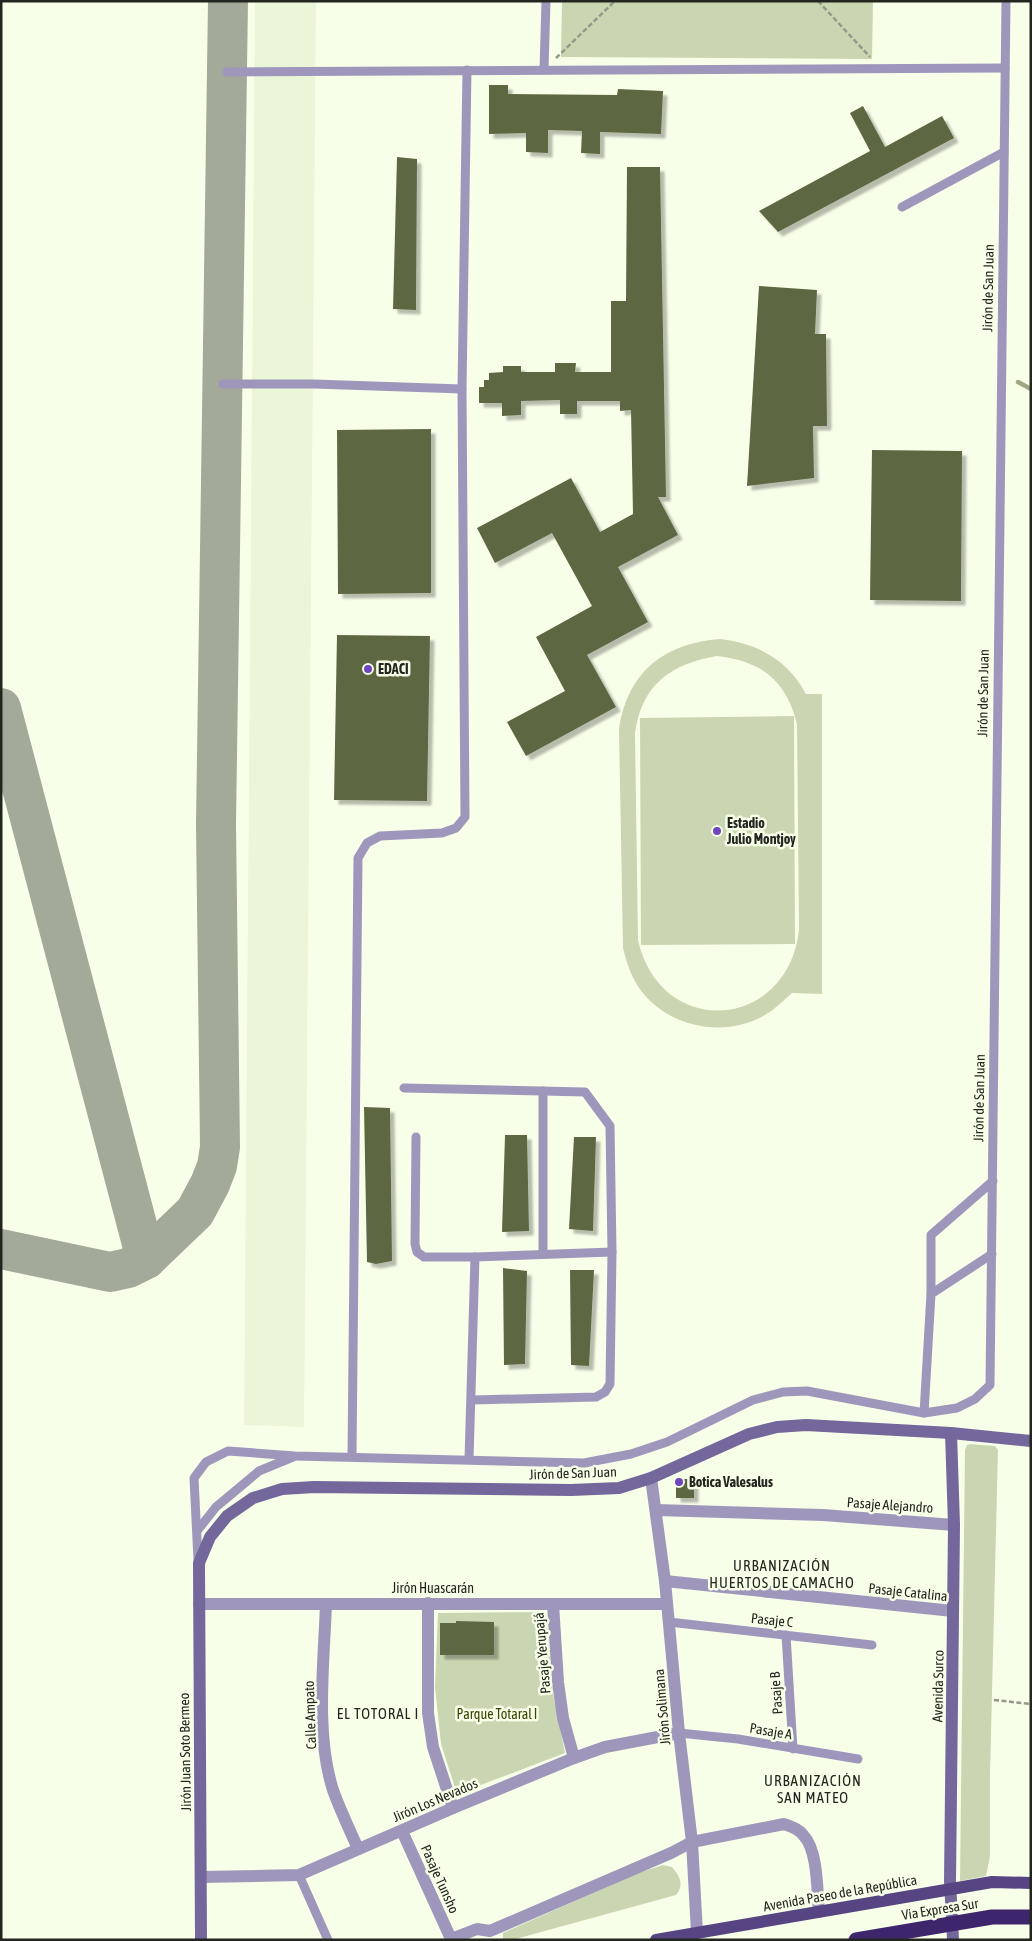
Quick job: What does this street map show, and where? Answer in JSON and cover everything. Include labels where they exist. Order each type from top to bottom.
[{"type":"highway","name":"Via Expresa Sur","points":[[856,1940],[952,1923],[998,1917],[1031,1917]]},
{"type":"main road","name":"Avenida Paseo de la República","points":[[656,1940],[992,1882],[1031,1883]]},
{"type":"street","name":"Jirón de San Juan","points":[[198,1563],[210,1537],[227,1516],[253,1498],[282,1489],[314,1487],[571,1490],[619,1488],[651,1478],[749,1434],[777,1427],[806,1425],[951,1433],[1031,1441]]},
{"type":"street","name":"Avenida Surco","points":[[951,1433],[954,1525],[951,1889],[953,1940]]},
{"type":"street","name":"Jirón Solimana","points":[[651,1478],[665,1581],[679,1733],[692,1842],[697,1933]]},
{"type":"street","name":"Pasaje Alejandro","points":[[656,1510],[823,1515],[954,1525]]},
{"type":"street","name":"Jirón Juan Soto Bermeo","points":[[198,1563],[202,1877],[201,1940]]},
{"type":"street","name":"Pasaje Catalina","points":[[665,1581],[953,1611]]},
{"type":"street","points":[[428,1603],[428,1714],[433,1747],[453,1808]]},
{"type":"street","name":"Jirón Huascarán","points":[[199,1604],[667,1604]]},
{"type":"street","name":"Calle Ampato","points":[[326,1604],[322,1724],[326,1757],[333,1789],[358,1849]]},
{"type":"street","name":"Pasaje Yerupajá","points":[[553,1604],[558,1682],[563,1718],[574,1758]]},
{"type":"street","name":"Jirón Los Nevados","points":[[202,1877],[299,1875],[574,1758],[605,1747],[679,1733]]},
{"type":"street","points":[[451,1939],[477,1929],[490,1931],[671,1853],[692,1842],[784,1824],[795,1828],[805,1836],[812,1850],[819,1912]]},
{"type":"street","name":"Pasaje Tunsho","points":[[402,1831],[451,1939]]},
{"type":"lane","points":[[544,70],[546,1]]},
{"type":"lane","name":"Jirón de San Juan","points":[[924,1413],[957,1408],[975,1399],[990,1385],[1006,1]]},
{"type":"lane","points":[[227,72],[1005,68]]},
{"type":"lane","points":[[352,1456],[358,858],[367,843],[380,836],[442,833],[456,828],[465,817],[462,389],[467,70]]},
{"type":"lane","points":[[902,206],[1004,152]]},
{"type":"lane","points":[[223,384],[314,384],[462,389]]},
{"type":"lane","points":[[404,1088],[586,1092],[610,1126],[612,1252],[610,1384],[605,1392],[596,1397],[472,1400]]},
{"type":"lane","points":[[543,1091],[543,1254]]},
{"type":"lane","points":[[416,1138],[415,1244],[417,1252],[424,1257],[612,1252]]},
{"type":"lane","points":[[198,1563],[194,1478],[206,1462],[228,1451],[295,1456],[584,1462],[631,1454],[667,1442],[754,1400],[783,1392],[807,1391],[924,1413],[931,1294],[931,1235],[993,1181]]},
{"type":"lane","points":[[931,1294],[992,1254]]},
{"type":"lane","points":[[469,1459],[476,1257]]},
{"type":"lane","points":[[197,1531],[220,1503],[260,1471],[295,1456]]},
{"type":"lane","name":"Pasaje C","points":[[669,1622],[872,1645]]},
{"type":"lane","name":"Pasaje B","points":[[786,1635],[793,1748]]},
{"type":"lane","name":"Pasaje A","points":[[679,1733],[738,1740],[858,1759]]},
{"type":"lane","points":[[299,1875],[328,1940]]},
{"type":"path","points":[[544,70],[615,1]]},
{"type":"path","points":[[818,1],[881,68]]},
{"type":"path","points":[[994,1700],[1031,1704]]},
{"type":"shaded area","points":[[255,1],[316,1],[304,1427],[244,1425]]},
{"type":"green space","points":[[562,1],[873,1],[872,59],[561,57]]},
{"type":"green space","points":[[720,639],[747,644],[759,649],[781,663],[799,682],[806,694],[822,694],[822,994],[792,993],[769,1013],[750,1022],[733,1026],[700,1026],[668,1014],[655,1005],[636,983],[628,966],[623,948],[619,728],[624,708],[640,676],[652,664],[666,654],[700,642]],"holes":[[[717,656],[733,659],[759,668],[778,684],[786,696],[797,724],[799,929],[790,963],[773,988],[750,1003],[723,1010],[696,1008],[671,995],[651,973],[638,940],[635,733],[644,701],[661,679],[673,671],[701,660]]]},
{"type":"green space","name":"Estadio Julio Montjoy","points":[[794,716],[795,944],[641,945],[640,718]]},
{"type":"green space","points":[[967,1445],[995,1446],[998,1450],[990,1775],[990,1856],[986,1876],[960,1881],[965,1450]]},
{"type":"green space","name":"Parque Totaral I","points":[[546,1612],[553,1694],[565,1753],[457,1794],[441,1744],[435,1687],[438,1613]]},
{"type":"green space","points":[[663,1865],[672,1867],[679,1877],[681,1884],[676,1895],[512,1940],[503,1939],[503,1933],[638,1873]]},
{"type":"building","points":[[489,85],[508,85],[508,94],[617,95],[618,89],[663,91],[661,134],[600,132],[600,154],[581,153],[582,131],[548,130],[548,153],[526,152],[526,133],[489,134]]},
{"type":"building","points":[[863,106],[885,147],[942,116],[954,138],[778,232],[759,211],[870,151],[850,113]]},
{"type":"building","points":[[397,157],[417,159],[416,310],[393,309]]},
{"type":"building","points":[[627,167],[660,167],[666,497],[658,497],[678,535],[618,567],[648,622],[587,655],[616,707],[526,756],[507,722],[565,691],[536,637],[592,606],[552,533],[495,563],[477,528],[571,478],[600,532],[633,514],[631,410],[620,411],[620,401],[577,401],[577,414],[560,414],[560,400],[521,401],[521,415],[502,416],[502,403],[479,403],[479,387],[484,387],[484,380],[489,380],[489,373],[503,372],[503,366],[521,366],[521,372],[555,372],[555,363],[576,363],[575,372],[611,372],[611,301],[626,301]]},
{"type":"building","points":[[759,286],[817,290],[815,334],[826,334],[827,426],[813,426],[814,478],[747,486]]},
{"type":"building","points":[[431,429],[431,593],[338,594],[337,430]]},
{"type":"building","points":[[872,450],[962,451],[961,601],[870,600]]},
{"type":"building","points":[[337,635],[430,636],[427,801],[334,800]]},
{"type":"building","points":[[364,1107],[390,1108],[392,1261],[376,1264],[367,1262]]},
{"type":"building","points":[[505,1135],[527,1135],[529,1231],[502,1232]]},
{"type":"building","points":[[574,1137],[596,1137],[593,1231],[569,1229]]},
{"type":"building","points":[[503,1268],[527,1271],[525,1364],[504,1365]]},
{"type":"building","points":[[570,1270],[594,1270],[589,1366],[571,1365]]},
{"type":"building","points":[[676,1479],[694,1479],[694,1498],[676,1498]]},
{"type":"building","points":[[456,1621],[494,1622],[494,1655],[440,1655],[440,1623],[456,1623]]},
{"type":"waterway","points":[[1018,382],[1031,389]]},
{"type":"taxiway","points":[[1,1249],[110,1272],[128,1268],[146,1259],[195,1212],[217,1166],[220,1147],[216,824],[228,1]]},
{"type":"taxiway","points":[[1,708],[146,1259]]},
{"type":"place","name":"EDACI","points":[[368,669]]},
{"type":"place","name":"Estadio Julio Montjoy","points":[[717,831]]},
{"type":"place","name":"Botica Valesalus","points":[[679,1482]]},
{"type":"district","name":"URBANIZACIÓN HUERTOS DE CAMACHO","points":[[782,1574]]},
{"type":"district","name":"EL TOTORAL I","points":[[378,1714]]},
{"type":"district","name":"URBANIZACIÓN SAN MATEO","points":[[813,1790]]}]
